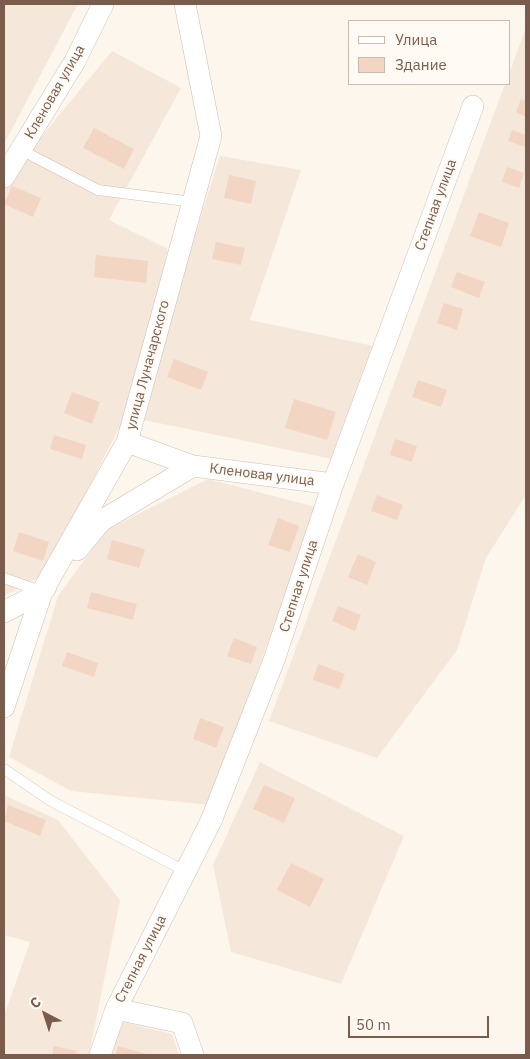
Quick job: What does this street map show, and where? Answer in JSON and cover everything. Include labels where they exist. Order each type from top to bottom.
[{"type":"street","name":"Кленовая улица","points":[[4,177],[75,61],[103,4]]},
{"type":"street","name":"улица Луначарского","points":[[4,707],[42,592],[126,442],[211,136],[185,4]]},
{"type":"street","name":"Степная улица","points":[[100,1055],[116,1009],[211,821],[274,660],[333,484],[473,106]]},
{"type":"street","points":[[126,442],[193,466]]},
{"type":"street","name":"Кленовая улица","points":[[4,612],[42,592],[100,521],[193,466],[333,484]]},
{"type":"street","points":[[116,1009],[182,1023],[193,1055]]},
{"type":"lane","points":[[21,150],[98,190],[192,202]]},
{"type":"lane","points":[[4,578],[42,592]]},
{"type":"lane","points":[[4,770],[51,801],[186,871]]},
{"type":"shaded area","points":[[4,4],[78,4],[4,144]]},
{"type":"shaded area","points":[[526,27],[526,495],[486,558],[457,650],[377,758],[269,721],[505,85],[510,85],[510,71]]},
{"type":"shaded area","points":[[112,51],[181,88],[109,220],[168,249],[127,412],[45,574],[4,596],[4,191],[22,160]]},
{"type":"shaded area","points":[[220,156],[301,170],[250,320],[374,346],[332,459],[144,420],[187,260]]},
{"type":"shaded area","points":[[208,479],[316,507],[210,805],[71,791],[9,757],[58,596],[106,530]]},
{"type":"shaded area","points":[[260,762],[404,836],[341,984],[231,952],[213,865]]},
{"type":"shaded area","points":[[4,795],[58,820],[120,900],[89,1055],[4,1055],[4,1016],[30,942],[4,935]]},
{"type":"shaded area","points":[[119,1021],[172,1034],[179,1055],[109,1055]]},
{"type":"building","points":[[521,99],[526,101],[526,117],[516,112]]},
{"type":"building","points":[[94,128],[134,149],[124,169],[83,148]]},
{"type":"building","points":[[512,130],[526,135],[525,147],[508,141]]},
{"type":"building","points":[[507,167],[524,173],[519,188],[502,182]]},
{"type":"building","points":[[229,175],[256,181],[251,204],[224,198]]},
{"type":"building","points":[[12,186],[41,198],[33,217],[4,204]]},
{"type":"building","points":[[479,212],[509,223],[501,247],[470,236]]},
{"type":"building","points":[[216,242],[245,248],[241,265],[212,259]]},
{"type":"building","points":[[96,255],[148,261],[146,283],[94,277]]},
{"type":"building","points":[[457,272],[485,282],[479,298],[451,287]]},
{"type":"building","points":[[444,303],[463,309],[457,330],[437,323]]},
{"type":"building","points":[[174,359],[208,372],[201,390],[167,377]]},
{"type":"building","points":[[418,380],[447,390],[441,407],[412,397]]},
{"type":"building","points":[[72,392],[100,402],[92,424],[64,413]]},
{"type":"building","points":[[294,399],[336,412],[327,440],[285,428]]},
{"type":"building","points":[[54,435],[86,445],[82,459],[50,449]]},
{"type":"building","points":[[395,439],[417,446],[412,462],[390,455]]},
{"type":"building","points":[[377,495],[403,505],[397,520],[371,511]]},
{"type":"building","points":[[278,518],[299,526],[290,552],[268,545]]},
{"type":"building","points":[[19,532],[49,542],[43,561],[13,551]]},
{"type":"building","points":[[112,540],[145,549],[139,568],[107,559]]},
{"type":"building","points":[[358,554],[376,562],[367,585],[348,577]]},
{"type":"building","points":[[91,592],[137,604],[133,620],[87,608]]},
{"type":"building","points":[[338,606],[361,615],[355,631],[332,621]]},
{"type":"building","points":[[234,638],[257,647],[251,664],[227,656]]},
{"type":"building","points":[[67,652],[98,663],[94,677],[62,666]]},
{"type":"building","points":[[318,664],[345,674],[339,689],[313,680]]},
{"type":"building","points":[[200,718],[224,727],[216,748],[193,739]]},
{"type":"building","points":[[264,785],[295,798],[284,823],[253,809]]},
{"type":"building","points":[[8,805],[46,820],[40,836],[4,821]]},
{"type":"building","points":[[291,863],[324,879],[310,907],[277,890]]},
{"type":"building","points":[[54,1046],[77,1051],[76,1055],[52,1055]]},
{"type":"building","points":[[118,1046],[150,1055],[116,1055]]}]
